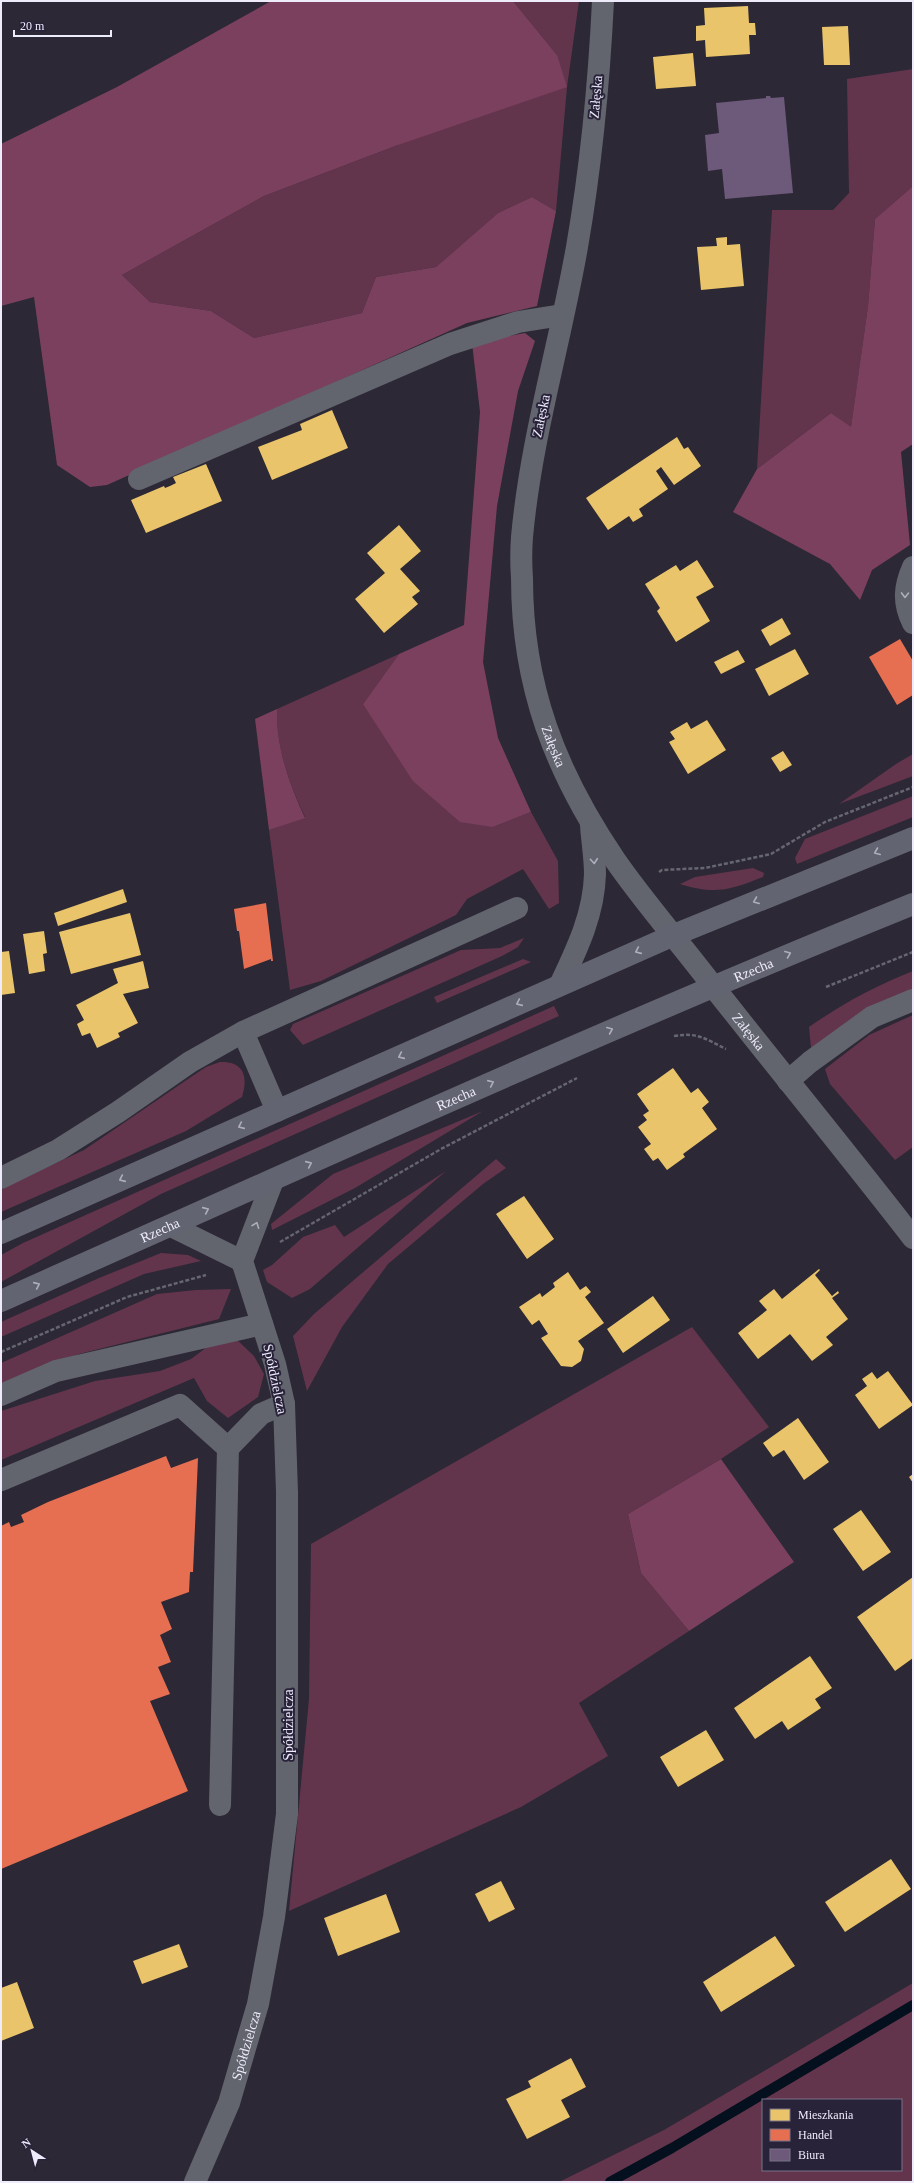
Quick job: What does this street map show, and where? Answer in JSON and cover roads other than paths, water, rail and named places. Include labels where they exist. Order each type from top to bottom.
[{"type":"main road","points":[[1,1233],[674,935],[913,838]]},
{"type":"main road","name":"Rzecha","points":[[1,1301],[713,985],[913,904]]},
{"type":"street","name":"Załęska","points":[[603,1],[589,166],[577,248],[531,466],[521,540],[522,607],[529,664],[535,694],[550,741],[568,780],[590,822],[618,864],[913,1238]]},
{"type":"street","points":[[139,479],[450,344],[518,322],[562,315]]},
{"type":"street","points":[[913,567],[906,581],[904,598],[913,623]]},
{"type":"street","name":"Załęska","points":[[560,985],[582,939],[591,905],[595,874],[590,822]]},
{"type":"street","points":[[1,1178],[58,1150],[118,1112],[190,1062],[243,1032],[517,908]]},
{"type":"street","points":[[788,1081],[810,1062],[872,1017],[913,1000]]},
{"type":"street","points":[[243,1032],[276,1111]]},
{"type":"street","points":[[171,1226],[242,1261],[273,1180]]},
{"type":"street","name":"Spółdzielcza","points":[[195,2182],[229,2103],[258,2004],[274,1917],[287,1814],[287,1500],[284,1404],[275,1364],[242,1261]]},
{"type":"street","points":[[1,1396],[56,1371],[262,1324]]},
{"type":"street","points":[[220,1806],[228,1448],[261,1414],[284,1404]]},
{"type":"street","points":[[1,1480],[180,1405],[228,1448]]},
{"type":"waterway","points":[[610,2182],[672,2148],[913,2005]]}]
